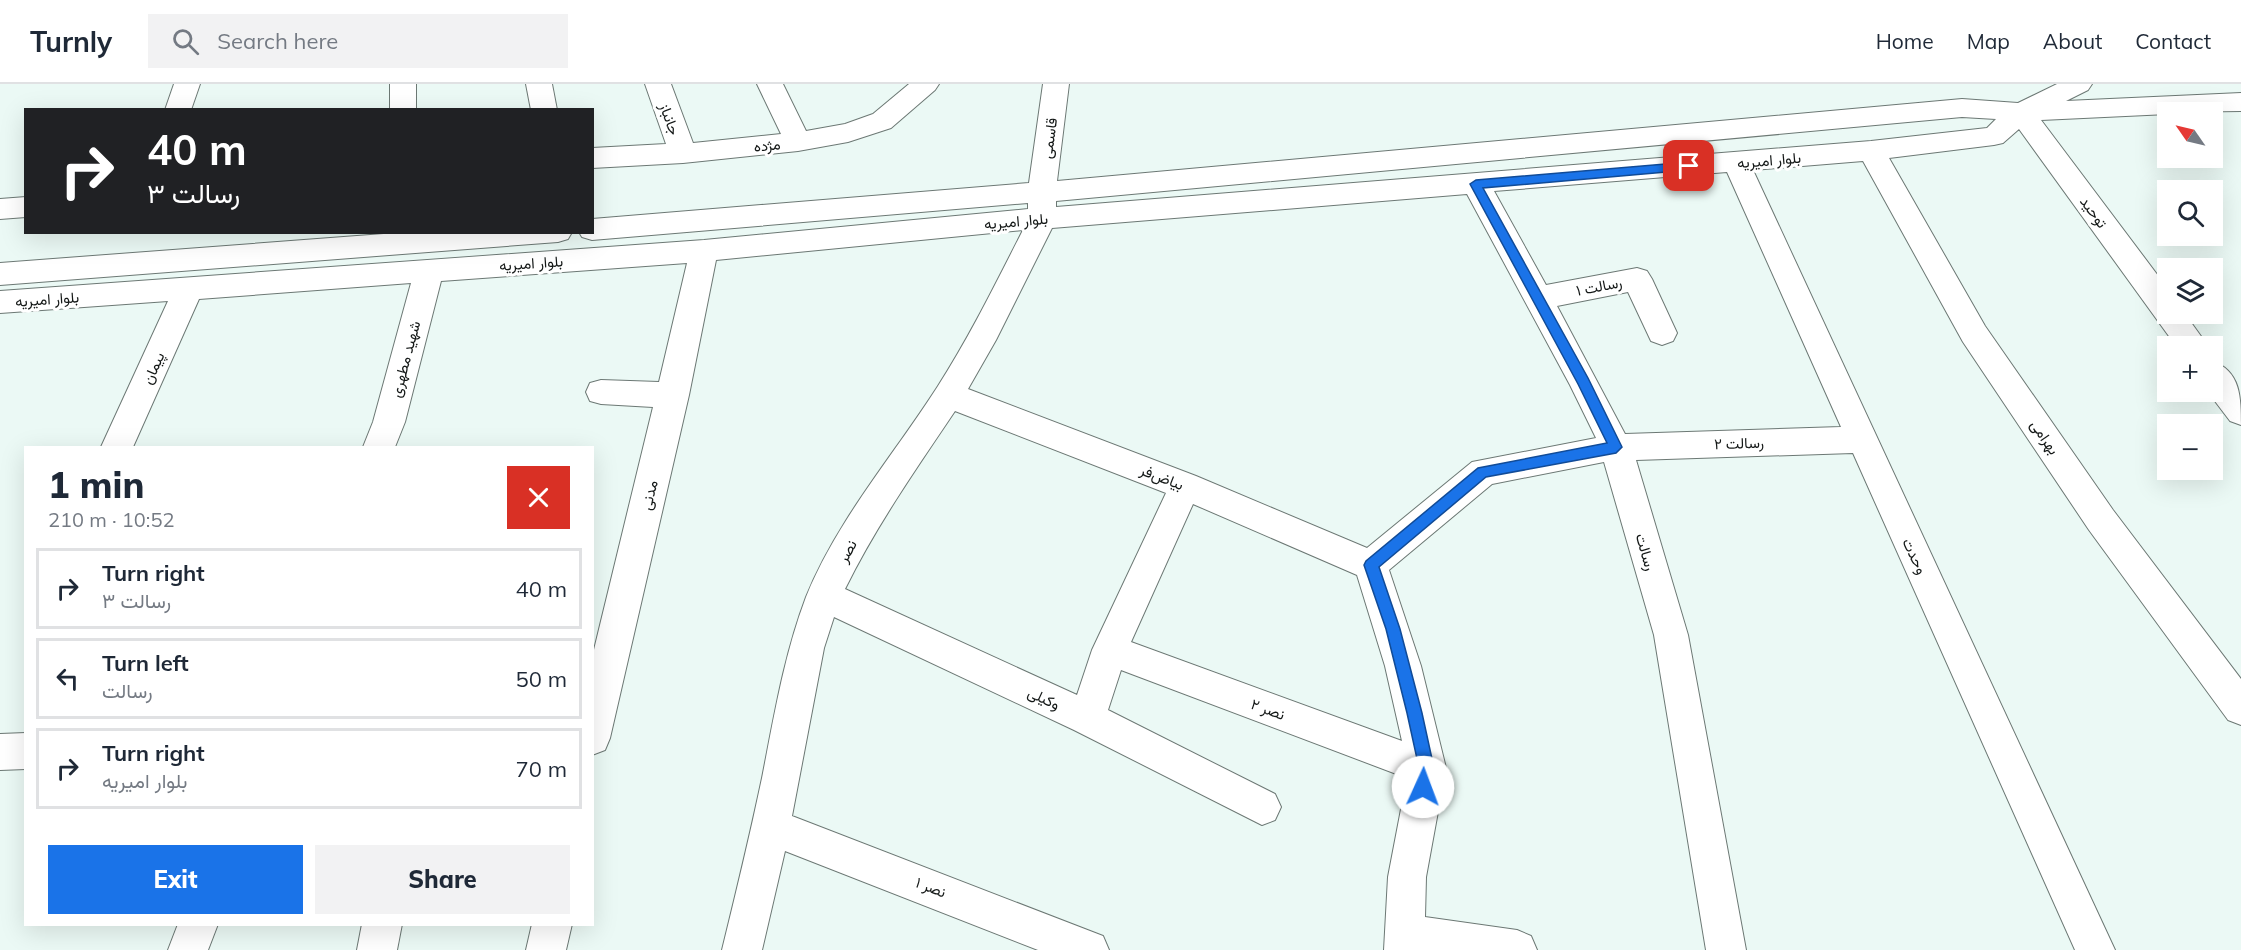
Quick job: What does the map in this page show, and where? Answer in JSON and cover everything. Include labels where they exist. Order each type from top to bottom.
[{"type":"street","points":[[179,108],[187,84]]},
{"type":"street","points":[[403,84],[403,108]]},
{"type":"street","points":[[539,84],[544,108]]},
{"type":"street","name":"جانباز","points":[[658,84],[683,153]]},
{"type":"street","points":[[770,84],[798,142]]},
{"type":"street","name":"مژده","points":[[594,158],[683,153],[798,142],[870,126],[882,121],[897,94],[926,84]]},
{"type":"street","name":"قاسمی","points":[[1042,205],[1056,84]]},
{"type":"street","name":"بلوار امیریه","points":[[594,230],[1476,184],[1871,151],[1994,136],[2021,112],[2079,84]]},
{"type":"street","points":[[2021,112],[2232,102],[2241,122]]},
{"type":"street","name":"بلوار امیریه","points":[[0,302],[704,251],[1042,205],[1962,108],[2021,112]]},
{"type":"street","name":"توحید","points":[[2021,112],[2157,298]]},
{"type":"street","name":"بهرامی","points":[[1871,151],[1974,334],[2101,520],[2241,708]]},
{"type":"street","name":"وحدت","points":[[1736,162],[2095,950]]},
{"type":"street","name":"رسالت","points":[[1476,184],[1616,447],[1671,635],[1726,950]]},
{"type":"street","name":"نصر","points":[[742,950],[771,827],[806,648],[824,596],[847,550],[884,490],[950,396],[981,340],[1042,205]]},
{"type":"street","points":[[0,209],[24,207]]},
{"type":"street","name":"بلوار امیریه","points":[[0,274],[531,234]]},
{"type":"street","name":"مدنی","points":[[594,729],[674,395],[704,251]]},
{"type":"street","name":"شهید مطهری","points":[[379,446],[389,422],[429,270]]},
{"type":"street","name":"رسالت ۱","points":[[1538,298],[1637,279],[1662,333]]},
{"type":"street","name":"پیمان","points":[[117,446],[188,290]]},
{"type":"street","name":"توحید","points":[[2176,324],[2185,336]]},
{"type":"street","points":[[2223,388],[2241,412]]},
{"type":"street","points":[[601,392],[674,395]]},
{"type":"street","name":"بیاض‌فر","points":[[950,396],[1185,486],[1371,565]]},
{"type":"street","name":"رسالت ۲","points":[[1371,565],[1483,472],[1616,447],[1861,440]]},
{"type":"street","points":[[1087,718],[1110,650],[1185,486]]},
{"type":"street","points":[[1371,565],[1403,666],[1427,768],[1407,877],[1404,942],[1517,950]]},
{"type":"street","name":"وکیلی","points":[[824,596],[1087,718],[1262,807]]},
{"type":"street","name":"نصر ۲","points":[[1110,650],[1427,768]]},
{"type":"street","points":[[0,752],[24,751]]},
{"type":"street","name":"نصر ۱","points":[[771,827],[1089,950]]},
{"type":"street","points":[[188,950],[197,926]]},
{"type":"street","points":[[377,950],[382,926]]},
{"type":"street","points":[[546,950],[552,926]]},
{"type":"route","points":[[1423,787],[1427,768],[1415,713],[1393,629],[1371,565],[1483,472],[1616,447],[1584,382],[1476,184],[1689,166]]}]
